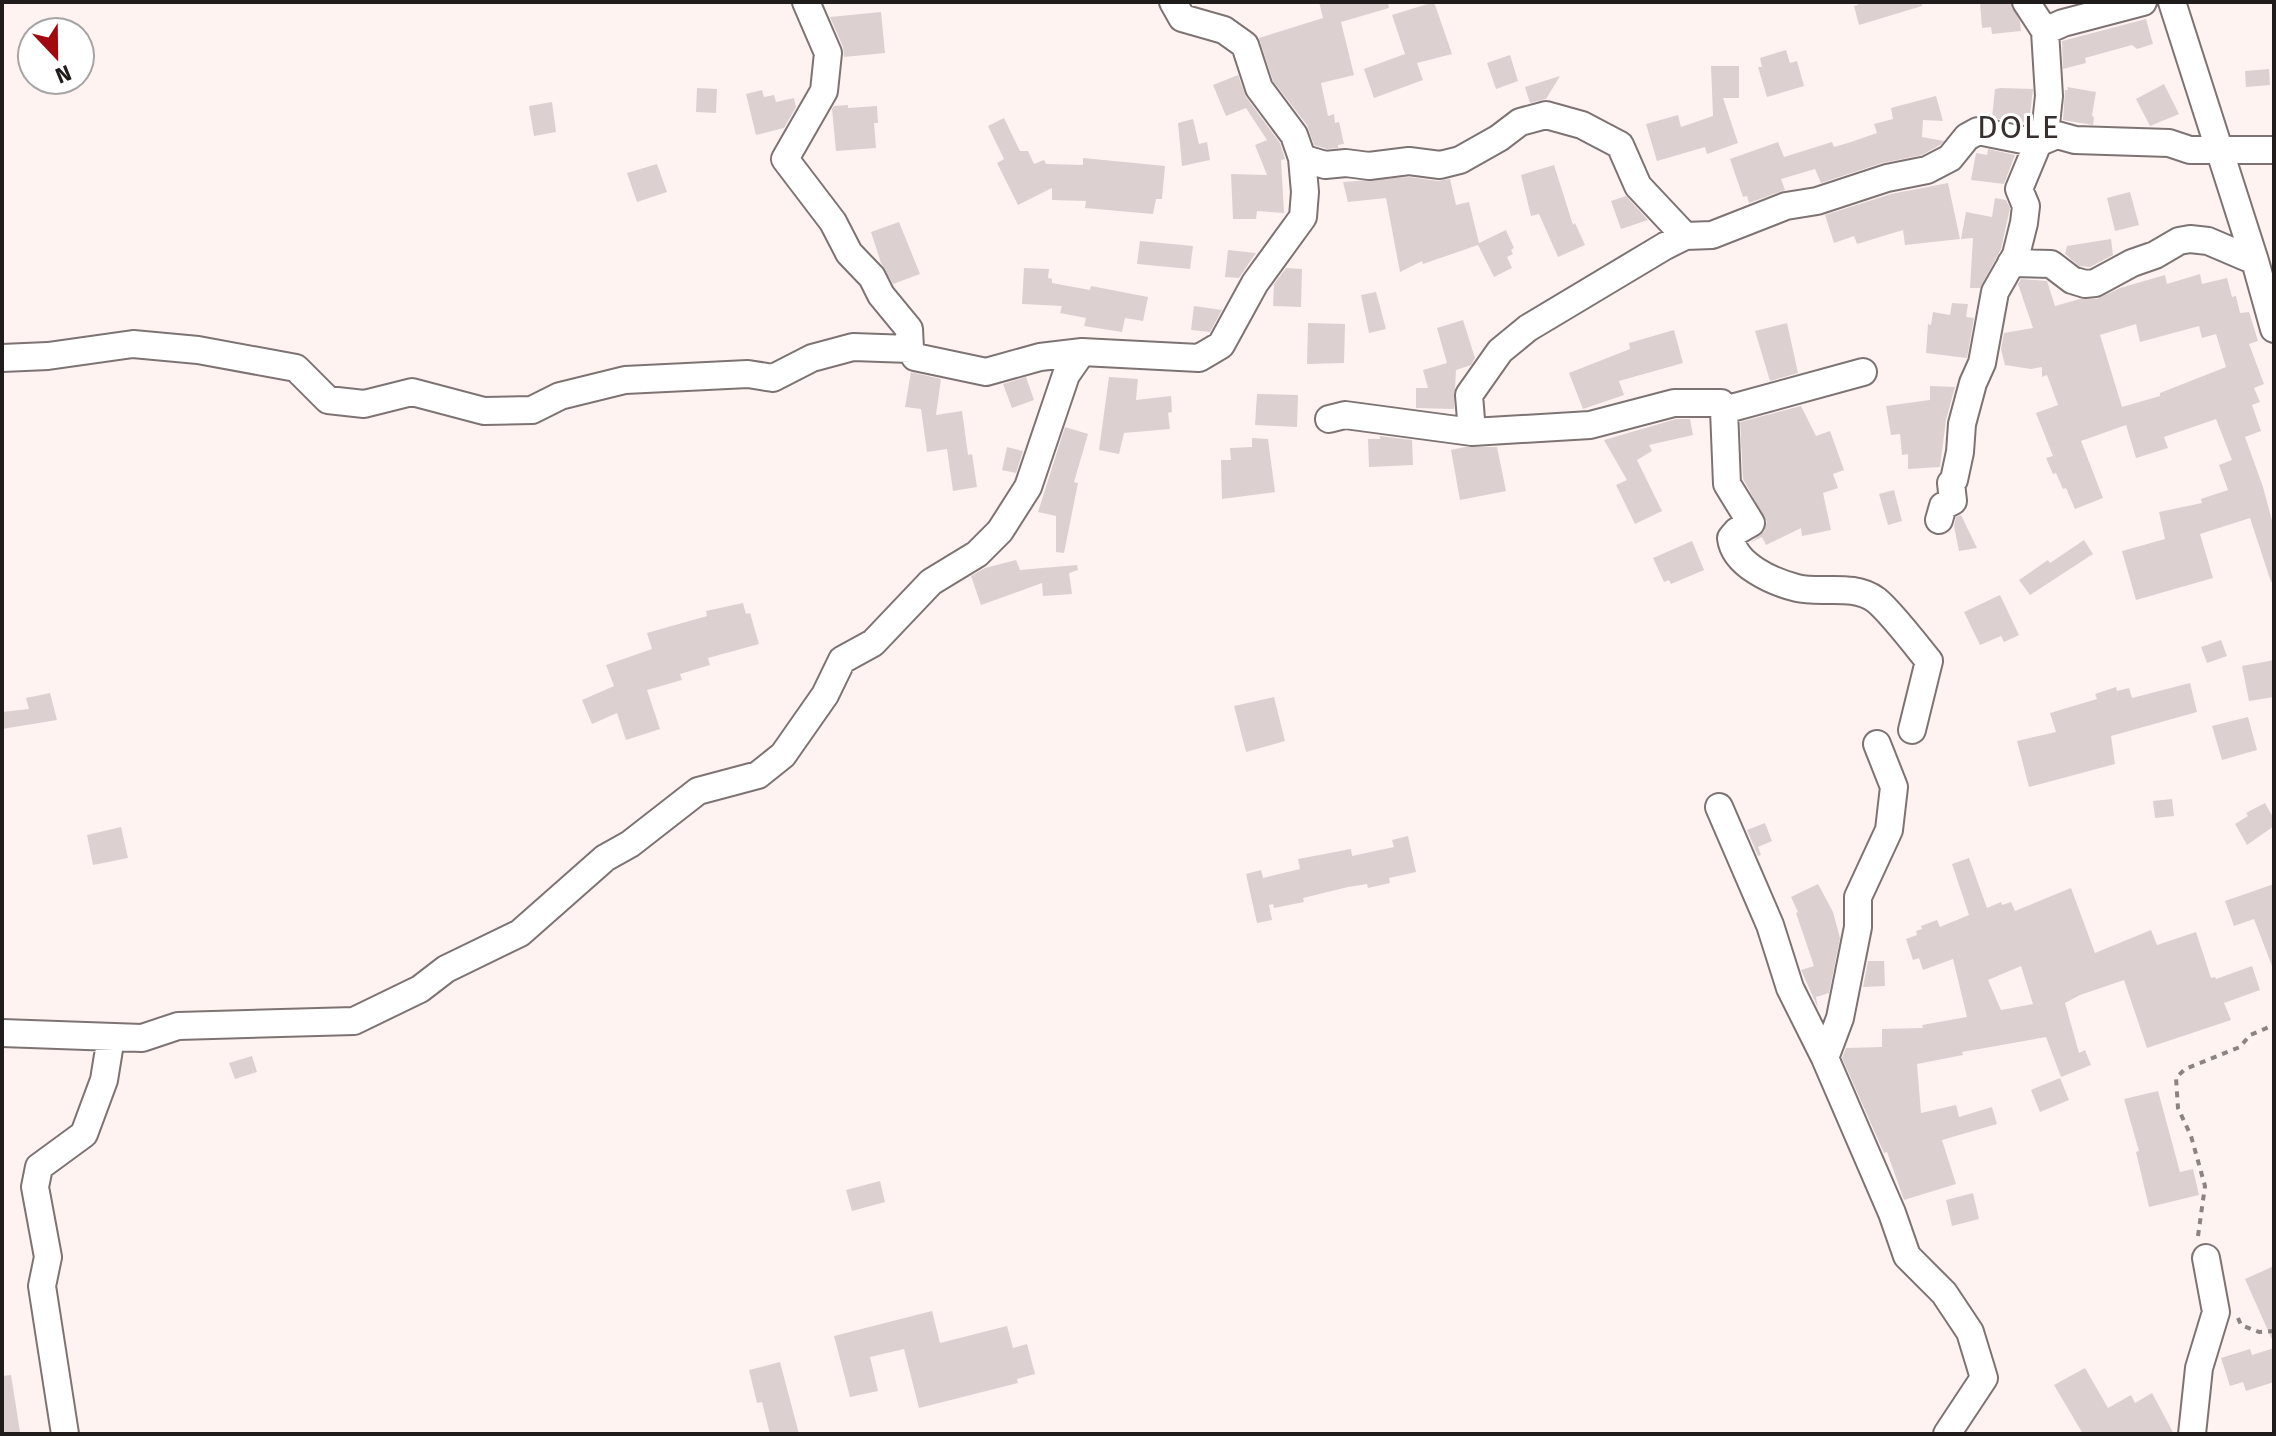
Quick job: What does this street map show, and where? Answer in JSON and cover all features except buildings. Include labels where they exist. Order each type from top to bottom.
[{"type":"street","points":[[806,2],[828,53],[824,91],[785,159],[833,222],[849,253],[872,277],[881,295],[909,329],[910,349],[915,357],[986,372],[1040,357],[1082,352],[1199,358],[1221,345],[1255,283],[1303,217],[1305,192],[1302,158],[1294,135],[1259,88],[1245,45],[1224,30],[1182,18],[1173,2]]},
{"type":"street","points":[[1939,520],[1943,506],[1953,501],[1951,483],[1960,452],[1962,424],[1982,363],[1995,292],[2011,263],[2024,223],[2026,206],[2019,189],[2046,124],[2049,96],[2045,31],[2026,2]]},
{"type":"street","points":[[2045,31],[2063,23],[2143,2]]},
{"type":"street","points":[[2172,2],[2274,329]]},
{"type":"street","points":[[1302,158],[1325,165],[1346,163],[1369,166],[1409,161],[1440,165],[1460,160],[1520,122],[1546,115],[1582,125],[1620,145],[1638,186],[1685,236]]},
{"type":"street","points":[[1472,432],[1469,395],[1500,351],[1528,328],[1685,236],[1712,235],[1786,206],[1817,201],[1887,178],[1927,170],[1950,158],[1967,137],[1978,131],[2038,143],[2057,135],[2075,140],[2169,143],[2190,150],[2274,150]]},
{"type":"street","points":[[2011,263],[2051,264],[2072,280],[2095,283],[2179,241],[2190,239],[2208,241],[2255,261]]},
{"type":"street","points":[[2,358],[48,356],[133,344],[198,350],[296,368],[328,400],[364,404],[412,392],[484,411],[532,410],[560,396],[625,380],[748,374],[773,378],[812,358],[853,347],[910,349]]},
{"type":"street","points":[[2,1033],[142,1038],[178,1026],[354,1021],[420,989],[446,969],[520,933],[605,858],[630,844],[698,791],[758,775],[783,755],[825,695],[842,660],[873,643],[931,582],[977,554],[1000,531],[1028,487],[1066,375],[1082,352]]},
{"type":"street","points":[[1724,410],[1863,372]]},
{"type":"street","points":[[1329,419],[1345,415],[1472,432],[1590,425],[1674,403],[1721,403],[1724,410],[1727,484],[1751,523],[1731,538],[1732,548],[1749,568],[1797,588],[1847,590],[1875,599],[1929,661],[1912,730]]},
{"type":"street","points":[[1825,1058],[1840,1018],[1858,927],[1858,897],[1889,830],[1894,787],[1877,744]]},
{"type":"street","points":[[1719,807],[1770,925],[1790,988],[1825,1058],[1892,1213],[1907,1256],[1944,1293],[1970,1332],[1984,1378],[1947,1434]]},
{"type":"street","points":[[65,1434],[42,1286],[48,1257],[35,1187],[39,1167],[84,1134],[104,1080],[111,1037]]},
{"type":"street","points":[[2192,1434],[2199,1368],[2216,1312],[2206,1258]]},
{"type":"path","points":[[2206,1258],[2198,1240],[2205,1186],[2191,1136],[2178,1108],[2176,1078],[2185,1069],[2240,1047],[2250,1035],[2274,1025]]},
{"type":"path","points":[[2236,1312],[2241,1325],[2259,1332],[2274,1331]]},
{"type":"district","name":"DOLE","points":[[2019,127]]}]
